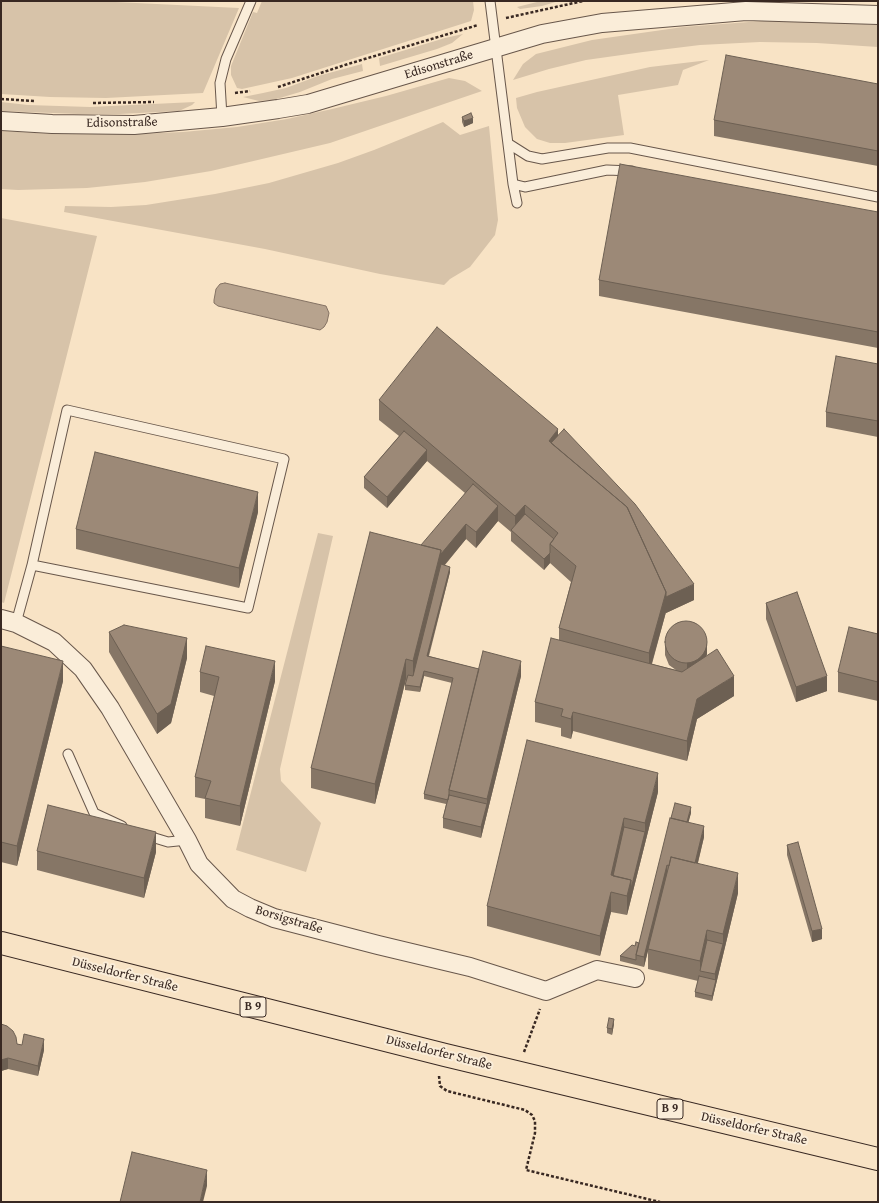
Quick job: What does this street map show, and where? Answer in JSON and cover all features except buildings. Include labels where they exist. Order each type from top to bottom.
[{"type":"main road","name":"Düsseldorfer Straße","points":[[1,943],[445,1055],[878,1159]]},
{"type":"street","name":"Edisonstraße","points":[[1,121],[52,124],[134,125],[222,117],[278,109],[308,104],[549,33],[602,23],[746,11],[878,14]]},
{"type":"street","name":"Borsigstraße","points":[[8,621],[54,642],[83,669],[110,708],[187,840],[199,864],[233,899],[274,918],[470,967],[546,991]]},
{"type":"street","points":[[546,991],[597,970],[635,978]]},
{"type":"lane","points":[[222,117],[220,83],[226,59],[251,1]]},
{"type":"lane","points":[[490,1],[513,184],[517,203]]},
{"type":"lane","points":[[509,144],[528,156],[542,159],[608,148],[630,148],[878,197]]},
{"type":"lane","points":[[513,184],[525,187],[607,170],[637,171]]},
{"type":"lane","points":[[8,621],[32,564],[67,410],[284,460],[248,608],[32,564]]},
{"type":"lane","points":[[68,754],[94,813],[131,830],[168,842],[187,840]]},
{"type":"path","points":[[271,88],[278,88],[348,64],[493,21],[583,1]]},
{"type":"path","points":[[221,95],[257,90]]},
{"type":"path","points":[[1,99],[36,102]]},
{"type":"path","points":[[88,103],[155,102]]},
{"type":"path","points":[[524,1052],[546,991]]},
{"type":"path","points":[[445,1055],[438,1078],[440,1086],[447,1091],[524,1110],[532,1115],[535,1121],[535,1134],[526,1170],[660,1202]]},
{"type":"shaded area","points":[[1,1],[95,1],[239,8],[203,93],[106,98],[50,97],[1,94]]},
{"type":"shaded area","points":[[262,1],[473,1],[474,10],[471,21],[292,78],[242,89],[237,88],[231,75],[231,66],[253,12],[257,13]]},
{"type":"shaded area","points":[[541,1],[559,1],[542,6],[520,9],[517,7]]},
{"type":"shaded area","points":[[775,20],[825,21],[878,25],[878,47],[817,43],[760,42],[700,45],[586,60],[513,80],[523,64],[536,54],[592,40],[683,27]]},
{"type":"shaded area","points":[[463,34],[452,43],[437,49],[380,66],[379,58]]},
{"type":"shaded area","points":[[709,60],[683,70],[678,85],[618,95],[624,135],[565,143],[550,143],[537,139],[525,127],[517,108],[516,98],[537,92],[650,67]]},
{"type":"shaded area","points":[[362,64],[363,71],[332,79],[300,92],[273,100],[259,101],[243,97],[286,88],[318,76]]},
{"type":"shaded area","points":[[449,78],[465,81],[482,91],[330,143],[211,171],[145,182],[87,188],[1,189],[1,131],[53,134],[137,134],[183,132],[237,127],[287,119],[332,109],[386,96]]},
{"type":"shaded area","points":[[1,102],[28,105],[90,107],[195,102],[179,111],[120,114],[78,114],[1,111]]},
{"type":"shaded area","points":[[443,122],[460,135],[489,126],[498,220],[495,235],[470,267],[450,279],[444,285],[380,274],[265,249],[64,212],[65,206],[111,207],[146,205],[215,194],[269,183],[338,163]]},
{"type":"shaded area","points":[[1,218],[97,236],[4,603],[1,602]]},
{"type":"shaded area","points":[[225,283],[326,306],[329,313],[327,322],[320,330],[218,306],[214,303],[216,289],[220,284]]},
{"type":"shaded area","points":[[318,533],[333,536],[280,769],[281,781],[321,823],[306,872],[236,850]]}]
